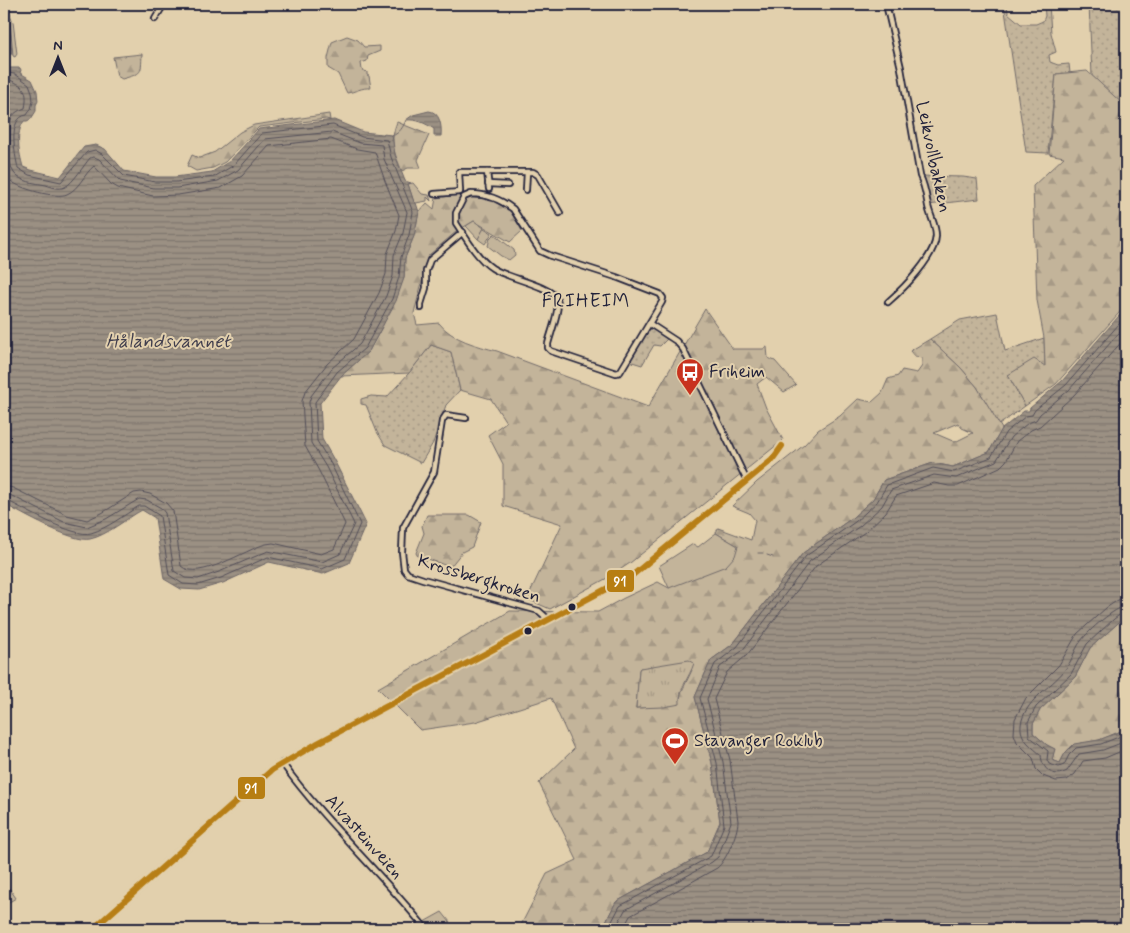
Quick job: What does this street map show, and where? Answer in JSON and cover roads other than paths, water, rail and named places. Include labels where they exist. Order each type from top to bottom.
[{"type":"street","points":[[155,19],[164,4]]},
{"type":"street","name":"Leikvollbakken","points":[[886,4],[901,68],[920,176],[925,187],[928,205],[936,229],[933,247],[922,266],[888,302]]},
{"type":"street","points":[[464,197],[460,191],[459,172],[533,172],[538,175],[560,213]]},
{"type":"street","points":[[487,172],[489,186],[508,185]]},
{"type":"street","points":[[526,190],[527,172]]},
{"type":"street","points":[[434,194],[460,191]]},
{"type":"street","points":[[471,194],[480,194],[507,204],[513,209],[540,251],[660,294],[663,298],[662,302],[620,372],[616,373],[551,351],[548,348],[558,306],[554,296],[546,290],[492,268],[456,223],[455,218],[464,197],[471,194]]},
{"type":"street","points":[[421,308],[420,304],[426,288],[426,271],[430,260],[463,232]]},
{"type":"street","points":[[650,324],[681,345],[747,481]]},
{"type":"street","name":"Krossbergkroken","points":[[466,418],[446,415],[442,421],[434,472],[403,528],[402,552],[404,569],[408,574],[540,611],[548,619]]},
{"type":"street","points":[[93,929],[226,810],[282,763],[634,574],[772,460],[782,446]]},
{"type":"street","name":"Alvasteinveien","points":[[282,763],[296,783],[426,929]]},
{"type":"water","points":[[4,19],[9,19],[12,54],[4,54]]},
{"type":"water","name":"Hålandsvannet","points":[[4,54],[8,68],[20,68],[20,73],[32,80],[37,91],[36,111],[31,119],[24,121],[19,132],[19,149],[23,167],[60,177],[84,147],[96,145],[105,149],[124,171],[156,177],[175,177],[212,172],[230,161],[259,129],[334,120],[363,132],[392,135],[395,155],[405,181],[411,183],[408,184],[419,212],[414,236],[405,258],[404,278],[396,301],[369,351],[341,376],[320,403],[322,439],[366,524],[349,563],[323,574],[269,562],[223,583],[199,590],[181,589],[164,579],[155,518],[142,510],[103,534],[90,539],[82,539],[60,532],[4,504]]},
{"type":"water","points":[[429,111],[438,117],[441,124],[441,136],[434,136],[434,129],[424,123],[406,120],[413,115]]},
{"type":"water","points":[[1126,308],[1126,616],[1090,648],[1075,677],[1040,710],[1033,724],[1033,733],[1055,749],[1052,760],[1060,763],[1065,753],[1074,744],[1099,740],[1126,729],[1126,929],[602,929],[616,902],[707,852],[720,822],[712,763],[695,697],[711,660],[733,644],[803,553],[852,518],[873,499],[884,480],[933,463],[953,467],[989,452],[1002,429],[1024,411],[1029,411],[1030,408],[1062,381]]},
{"type":"waterway","points":[[392,136],[401,130],[406,120]]},
{"type":"waterway","points":[[758,553],[763,553]]},
{"type":"waterway","points":[[767,555],[773,557]]},
{"type":"place","name":"Friheim","points":[[690,396]]},
{"type":"place","name":"Stavanger Roklub","points":[[675,765]]},
{"type":"district","name":"FRIHEIM","points":[[586,301]]}]
